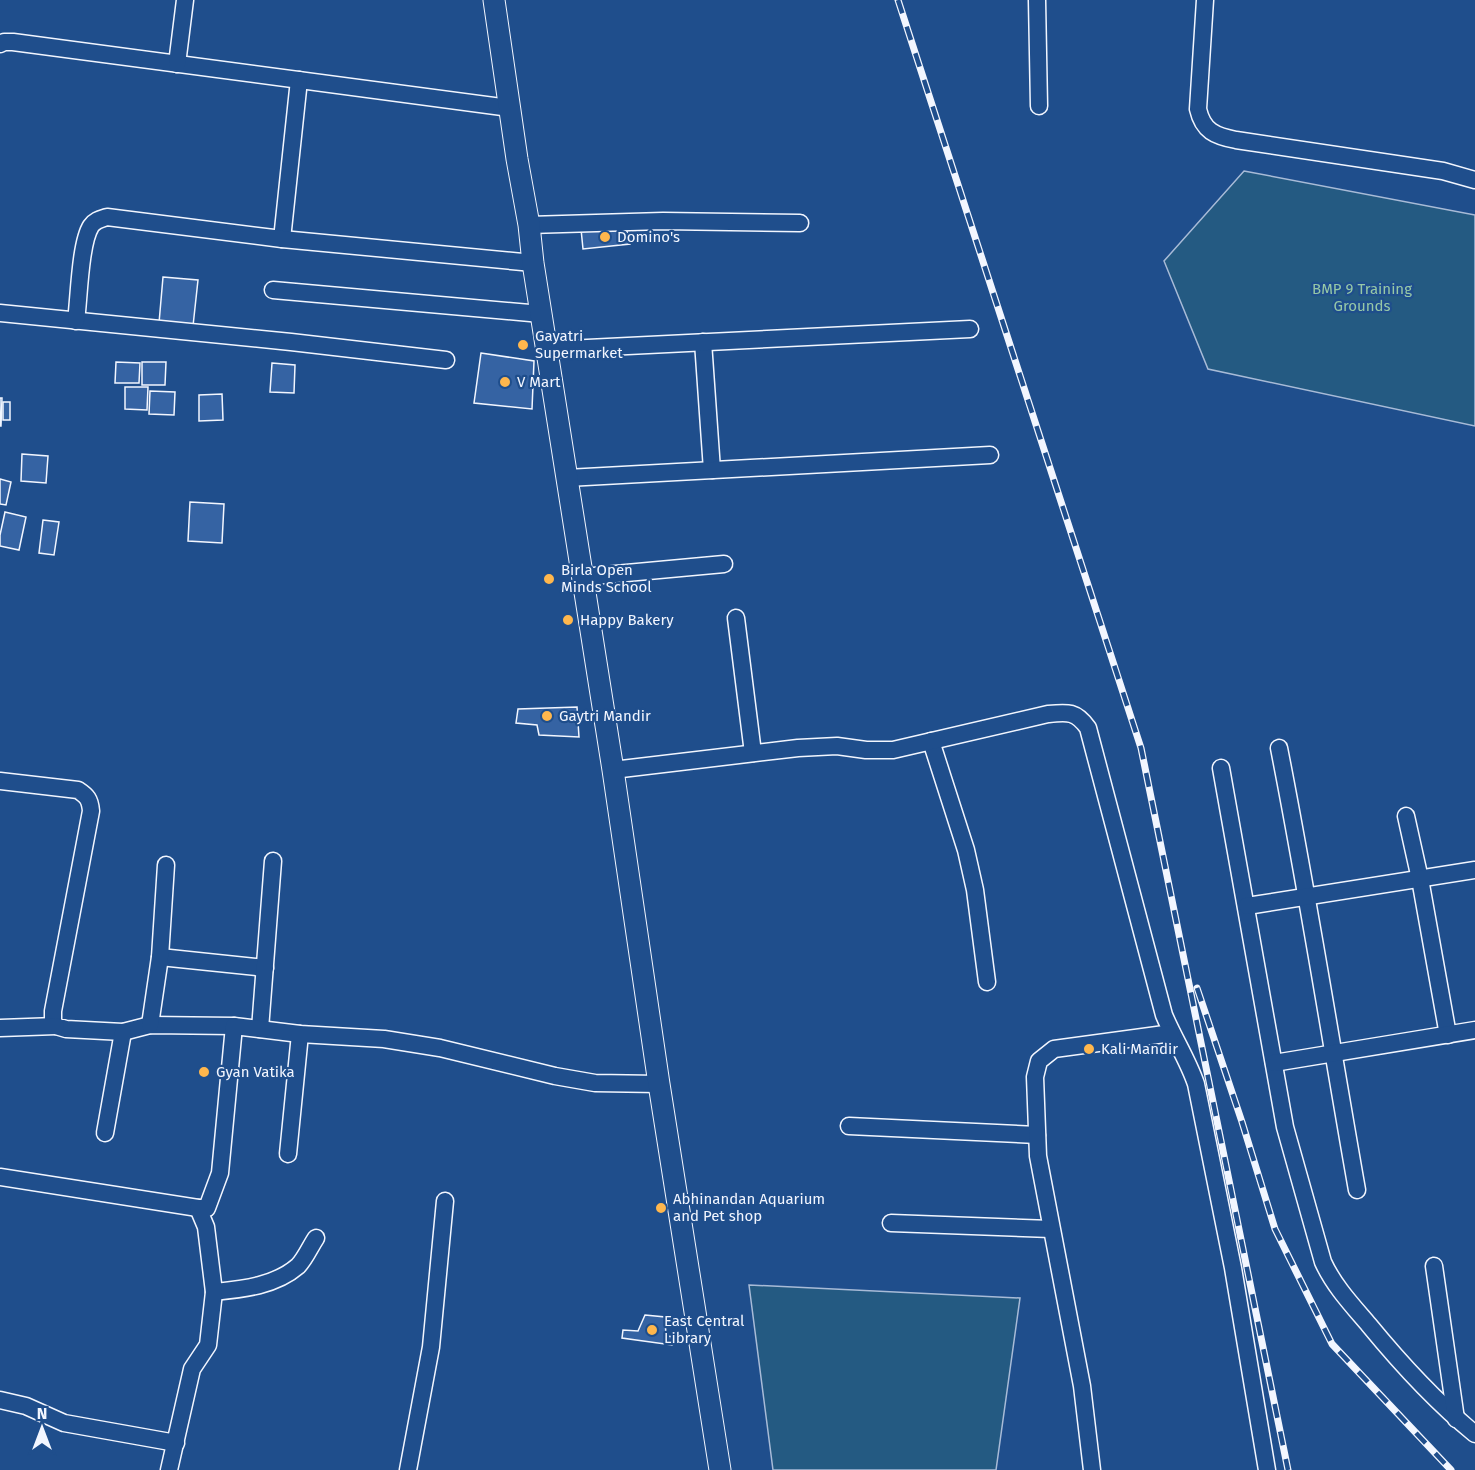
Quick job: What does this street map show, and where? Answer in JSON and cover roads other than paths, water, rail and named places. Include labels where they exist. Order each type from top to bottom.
[{"type":"main road","points":[[494,0],[720,1470]]},
{"type":"street","points":[[177,64],[185,0]]},
{"type":"street","points":[[1037,0],[1039,106]]},
{"type":"street","points":[[1205,0],[1198,109],[1201,122],[1209,131],[1223,138],[1443,171],[1475,180]]},
{"type":"street","points":[[0,44],[14,42],[510,108]]},
{"type":"street","points":[[282,239],[299,80]]},
{"type":"street","points":[[76,321],[85,244],[95,221],[107,217],[282,239],[533,263]]},
{"type":"street","points":[[530,225],[663,221],[800,223]]},
{"type":"street","points":[[273,290],[541,314]]},
{"type":"street","points":[[0,314],[291,342],[446,360]]},
{"type":"street","points":[[547,350],[970,328]]},
{"type":"street","points":[[703,342],[712,470]]},
{"type":"street","points":[[567,477],[990,455]]},
{"type":"street","points":[[583,577],[724,564]]},
{"type":"street","points":[[736,618],[753,753]]},
{"type":"street","points":[[613,770],[753,753],[837,746],[879,751],[893,750],[1048,714],[1068,712],[1080,717],[1088,728],[1164,1015],[1189,1063],[1196,1084],[1233,1268],[1267,1470]]},
{"type":"street","points":[[931,741],[966,850],[975,890],[987,982]]},
{"type":"street","points":[[1279,748],[1308,897],[1357,1190]]},
{"type":"street","points":[[1221,768],[1285,1127],[1323,1262],[1331,1279],[1395,1356],[1456,1419],[1475,1434]]},
{"type":"street","points":[[0,781],[78,790],[87,796],[90,802],[91,811],[53,1011],[53,1021],[56,1026]]},
{"type":"street","points":[[1406,816],[1420,879],[1448,1035]]},
{"type":"street","points":[[260,1029],[273,861]]},
{"type":"street","points":[[150,1025],[160,957],[166,865]]},
{"type":"street","points":[[1247,906],[1475,870]]},
{"type":"street","points":[[160,957],[265,968]]},
{"type":"street","points":[[0,1028],[56,1026],[66,1029],[123,1032],[150,1025],[234,1026],[300,1035],[384,1039],[440,1048],[555,1076],[595,1083],[659,1084]]},
{"type":"street","points":[[0,1177],[207,1208],[220,1173],[234,1026]]},
{"type":"street","points":[[1274,1064],[1475,1030]]},
{"type":"street","points":[[105,1133],[123,1032]]},
{"type":"street","points":[[1092,1470],[1082,1386],[1038,1156],[1035,1077],[1039,1061],[1054,1049],[1172,1034]]},
{"type":"street","points":[[288,1154],[300,1035]]},
{"type":"street","points":[[849,1126],[1037,1135]]},
{"type":"street","points":[[408,1470],[431,1347],[445,1201]]},
{"type":"street","points":[[169,1470],[192,1369],[208,1345],[214,1292],[206,1227],[198,1208]]},
{"type":"street","points":[[891,1223],[1051,1229]]},
{"type":"street","points":[[214,1292],[261,1285],[286,1275],[300,1264],[316,1238]]},
{"type":"street","points":[[1434,1266],[1456,1419]]},
{"type":"street","points":[[0,1400],[26,1406],[64,1423],[176,1443]]},
{"type":"railway","points":[[898,0],[1141,748],[1288,1470]]},
{"type":"railway","points":[[1197,988],[1275,1229],[1332,1344],[1451,1470]]},
{"type":"place","name":"Domino's","points":[[605,237]]},
{"type":"place","name":"Gayatri Supermarket","points":[[523,345]]},
{"type":"place","name":"V Mart","points":[[505,382]]},
{"type":"place","name":"Birla Open Minds School","points":[[549,579]]},
{"type":"place","name":"Happy Bakery","points":[[568,620]]},
{"type":"place","name":"Gaytri Mandir","points":[[547,716]]},
{"type":"place","name":"Kali Mandir","points":[[1089,1049]]},
{"type":"place","name":"Gyan Vatika","points":[[204,1072]]},
{"type":"place","name":"Abhinandan Aquarium and Pet shop","points":[[661,1208]]},
{"type":"place","name":"East Central Library","points":[[652,1330]]},
{"type":"park label","name":"BMP 9 Training Grounds","points":[[1362,298]]}]
